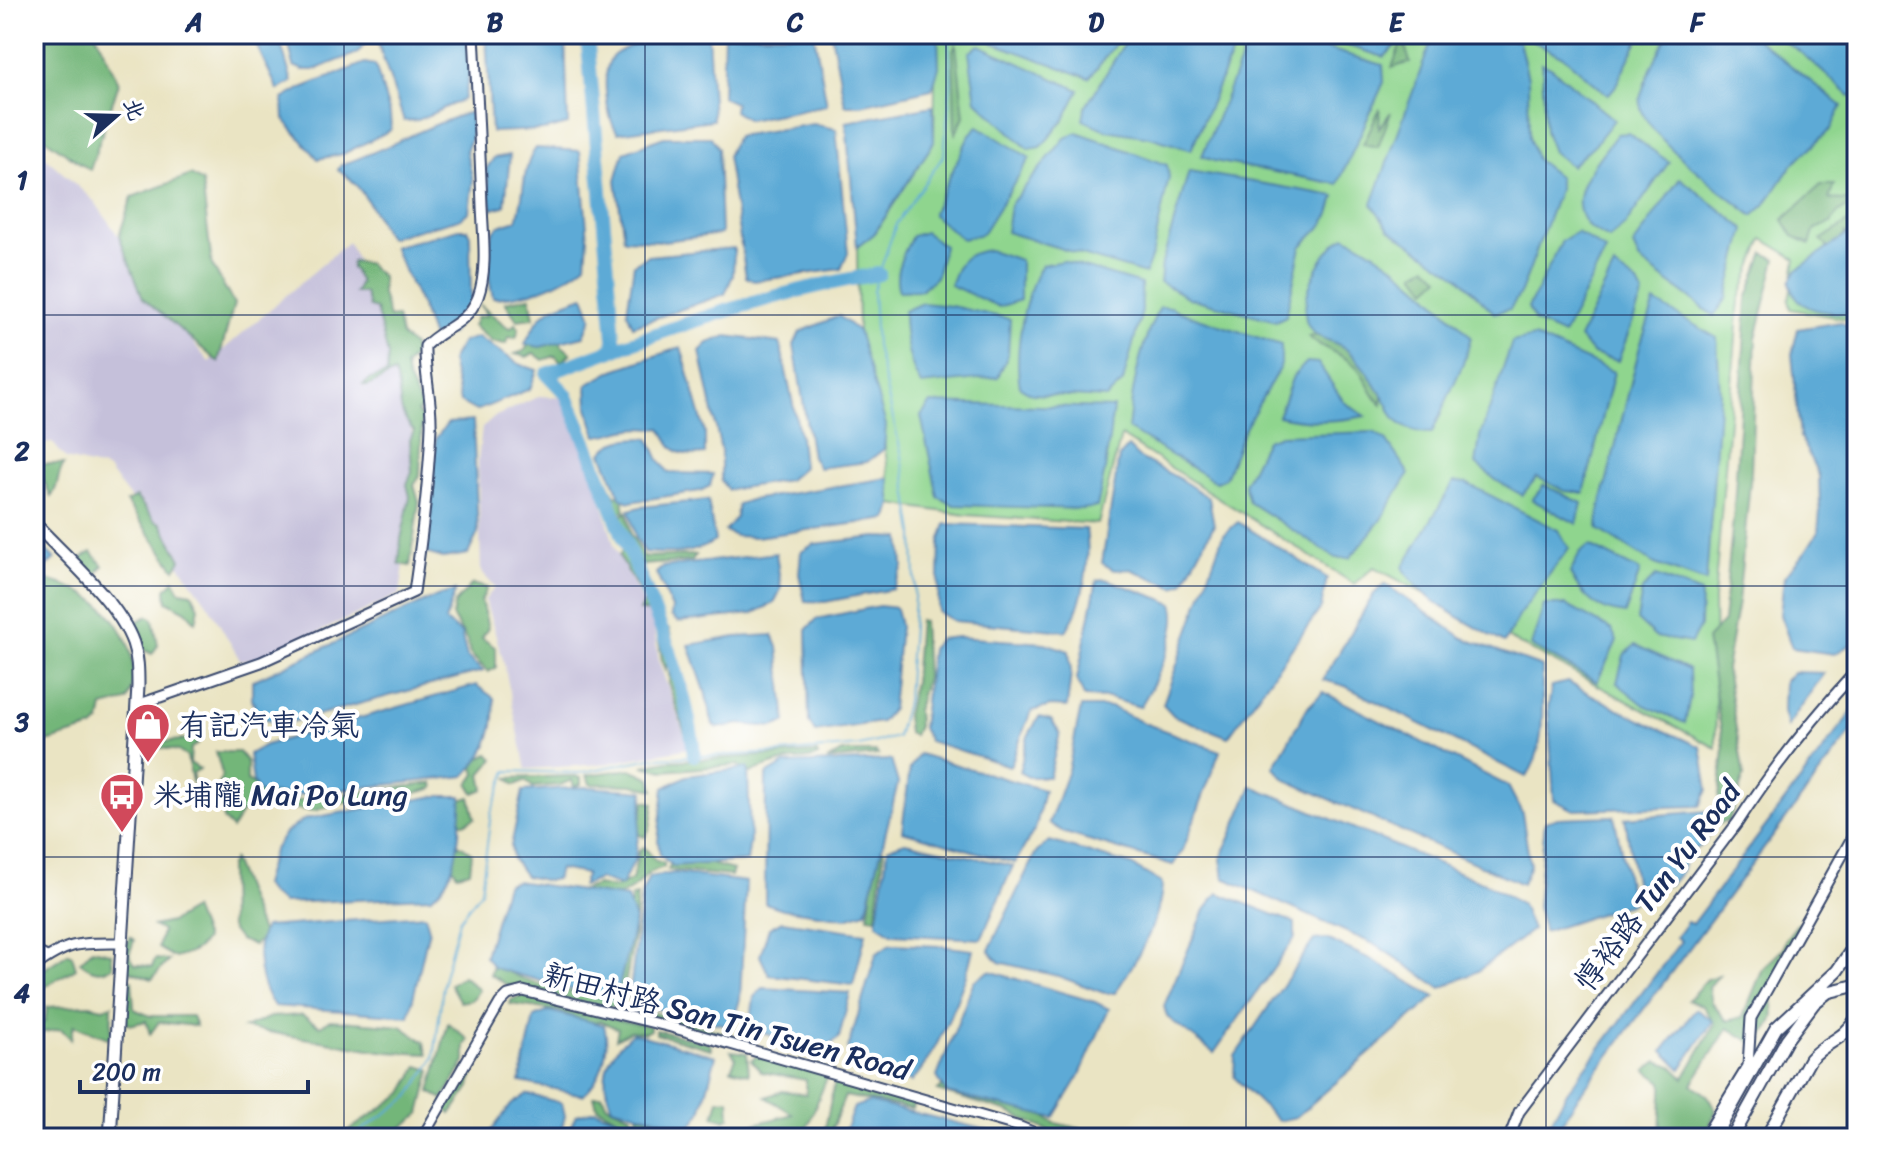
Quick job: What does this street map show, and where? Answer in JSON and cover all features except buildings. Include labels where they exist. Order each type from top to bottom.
[{"type":"main road","points":[[34,523],[104,598],[125,626],[136,653],[137,705],[110,1138]]},
{"type":"main road","points":[[1714,1138],[1776,1028],[1837,971],[1857,942]]},
{"type":"main road","points":[[1732,1138],[1787,1039],[1814,1003],[1828,992],[1857,985]]},
{"type":"main road","points":[[1766,1138],[1810,1059],[1818,1050],[1848,1032],[1857,1017]]},
{"type":"street","points":[[137,705],[261,662],[414,592],[424,525],[431,426],[425,379],[425,346],[454,328],[466,316],[477,298],[483,270],[474,34]]},
{"type":"street","name":"惇裕路 Tun Yu Road","points":[[1509,1138],[1527,1101],[1761,788],[1857,670]]},
{"type":"street","points":[[1704,1138],[1748,1066],[1751,1018],[1857,829]]},
{"type":"street","points":[[34,967],[72,944],[122,943]]},
{"type":"street","points":[[34,951],[47,957]]},
{"type":"street","name":"新田村路 San Tin Tsuen Road","points":[[422,1138],[500,1003],[508,995],[523,991],[671,1027],[1020,1127],[1047,1138]]},
{"type":"shaded area","points":[[34,147],[95,202],[185,333],[209,362],[348,242],[389,328],[408,397],[416,477],[400,594],[264,658],[240,660],[209,606],[107,469],[66,459],[52,442],[34,447]]},
{"type":"shaded area","points":[[540,396],[564,398],[596,481],[615,548],[653,622],[659,662],[689,748],[604,764],[526,769],[503,659],[485,600],[495,587],[481,572],[478,461],[482,428],[496,416]]},
{"type":"green space","points":[[43,34],[96,34],[119,83],[90,170],[34,131],[34,55]]},
{"type":"green space","points":[[936,34],[1857,34],[1857,321],[1791,309],[1789,300],[1796,259],[1763,239],[1739,301],[1714,599],[1716,748],[1374,567],[1354,584],[1121,436],[1098,524],[966,515],[892,504],[884,439],[858,331],[857,247],[877,230],[934,142]]},
{"type":"green space","points":[[1404,34],[1416,34],[1417,40],[1405,46],[1410,62],[1392,68]]},
{"type":"green space","points":[[956,44],[964,116],[955,135],[953,50]]},
{"type":"green space","points":[[1380,108],[1379,128],[1391,112],[1378,147],[1363,144]]},
{"type":"green space","points":[[191,175],[202,182],[212,265],[234,304],[218,362],[143,298],[119,236],[132,197]]},
{"type":"green space","points":[[1821,185],[1834,185],[1829,199],[1856,201],[1838,213],[1831,223],[1815,229],[1810,244],[1793,236],[1783,220]]},
{"type":"green space","points":[[1857,216],[1857,231],[1851,236],[1845,233],[1843,243],[1831,251],[1821,240]]},
{"type":"green space","points":[[1764,253],[1776,259],[1756,338],[1751,473],[1738,602],[1726,669],[1744,776],[1729,821],[1716,825],[1724,749],[1707,639],[1723,622],[1734,508],[1747,299]]},
{"type":"green space","points":[[352,261],[368,264],[382,277],[382,294],[389,318],[397,317],[401,336],[413,346],[415,355],[405,366],[422,408],[417,412],[422,418],[420,476],[414,485],[419,502],[410,566],[399,564],[410,497],[407,484],[412,472],[410,440],[414,431],[404,417],[394,373],[368,386],[363,385],[387,374],[388,355],[376,309],[369,307],[365,293],[355,293],[360,282],[351,266]]},
{"type":"green space","points":[[1427,266],[1440,277],[1427,289],[1415,273]]},
{"type":"green space","points":[[530,297],[534,318],[517,320],[505,302]]},
{"type":"green space","points":[[480,305],[510,329],[515,324],[519,328],[516,338],[508,337],[506,344],[492,342],[473,326],[477,317],[487,316]]},
{"type":"green space","points":[[538,333],[559,337],[562,346],[571,353],[561,362],[555,356],[543,360],[534,353],[527,357],[515,354],[524,351]]},
{"type":"green space","points":[[1330,335],[1351,348],[1382,392],[1382,405],[1357,368],[1308,336]]},
{"type":"green space","points":[[35,461],[40,464],[64,464],[51,497]]},
{"type":"green space","points":[[608,482],[615,496],[622,494],[625,511],[612,514],[602,488]]},
{"type":"green space","points":[[136,497],[155,521],[161,523],[181,560],[175,569],[126,502]]},
{"type":"green space","points":[[627,512],[631,534],[644,557],[696,555],[692,561],[643,565],[637,560],[615,520]]},
{"type":"green space","points":[[623,549],[647,597],[658,611],[652,619],[648,612],[639,611],[645,601],[619,556]]},
{"type":"green space","points":[[92,552],[103,566],[94,576],[79,560]]},
{"type":"green space","points":[[34,577],[79,592],[104,608],[114,619],[129,647],[134,675],[127,701],[103,707],[100,722],[93,728],[34,746]]},
{"type":"green space","points":[[174,580],[180,591],[192,593],[199,607],[196,622],[186,611],[167,601],[166,589]]},
{"type":"green space","points":[[472,584],[487,588],[481,601],[488,628],[482,638],[496,648],[496,668],[488,672],[470,654],[467,641],[452,616],[455,603]]},
{"type":"green space","points":[[148,616],[153,619],[158,645],[152,654],[140,648],[132,624]]},
{"type":"green space","points":[[919,620],[923,622],[926,677],[914,735],[908,733],[906,715],[914,682]]},
{"type":"green space","points":[[657,627],[669,629],[676,657],[667,663],[666,670],[662,660]]},
{"type":"green space","points":[[669,670],[686,722],[685,733],[669,685]]},
{"type":"green space","points":[[161,738],[165,742],[196,738],[198,744],[191,748],[190,763],[200,769],[193,773],[193,786],[187,757],[178,751],[146,745]]},
{"type":"green space","points":[[216,752],[239,752],[247,762],[247,781],[264,790],[273,787],[295,801],[433,783],[434,788],[402,797],[334,804],[315,811],[289,808],[242,812],[232,829],[223,820],[222,802],[217,793],[222,774]]},
{"type":"green space","points":[[843,752],[876,752],[878,755],[827,760]]},
{"type":"green space","points":[[817,753],[818,756],[814,758],[787,761],[751,773],[737,765],[664,771],[643,766],[668,761]]},
{"type":"green space","points":[[489,754],[494,759],[481,774],[484,789],[474,793],[469,784],[476,774],[472,762]]},
{"type":"green space","points":[[631,769],[651,778],[654,790],[632,785],[590,784],[587,775]]},
{"type":"green space","points":[[508,778],[581,778],[581,784],[574,787],[572,780],[560,785],[533,787],[525,781],[515,785]]},
{"type":"green space","points":[[470,797],[475,818],[464,824],[455,820],[453,803]]},
{"type":"green space","points":[[645,801],[654,803],[650,828],[645,837],[636,834]]},
{"type":"green space","points":[[459,844],[472,853],[470,871],[457,874],[449,861]]},
{"type":"green space","points":[[644,847],[656,861],[664,863],[664,867],[649,873],[631,890],[608,897],[576,892],[597,885],[614,888],[632,880],[639,851]]},
{"type":"green space","points":[[877,850],[884,850],[876,918],[868,917]]},
{"type":"green space","points":[[233,860],[263,937],[254,945],[239,940],[230,928],[229,867]]},
{"type":"green space","points":[[672,860],[700,861],[733,870],[731,876],[668,870]]},
{"type":"green space","points":[[637,896],[624,991],[612,985],[632,897]]},
{"type":"green space","points":[[193,909],[205,939],[199,947],[175,958],[158,948],[162,931],[153,926],[171,922]]},
{"type":"green space","points":[[1798,923],[1806,925],[1769,990],[1774,1008],[1770,1026],[1753,1043],[1728,1028],[1692,1084],[1708,1096],[1716,1111],[1704,1138],[1661,1138],[1662,1082],[1646,1070],[1658,1061],[1672,1066],[1684,1078],[1715,1024],[1703,1006],[1688,1000],[1707,979],[1719,975],[1709,987],[1712,1003],[1727,1021],[1743,1017],[1763,968],[1783,949],[1785,940]]},
{"type":"green space","points":[[130,937],[134,940],[129,955],[135,964],[152,967],[155,959],[169,960],[152,979],[122,968],[121,959]]},
{"type":"green space","points":[[92,949],[111,953],[113,967],[96,970],[80,962]]},
{"type":"green space","points":[[68,953],[72,955],[76,968],[34,993],[34,976]]},
{"type":"green space","points":[[494,964],[554,989],[619,996],[623,1004],[604,1008],[507,985],[490,974]]},
{"type":"green space","points":[[463,976],[479,990],[472,1000],[460,1002],[450,984]]},
{"type":"green space","points":[[120,980],[132,980],[134,1009],[150,1016],[192,1016],[196,1026],[159,1022],[150,1034],[146,1021],[130,1025],[119,1016]]},
{"type":"green space","points":[[523,995],[650,1026],[650,1030],[644,1033],[630,1031],[616,1039],[618,1029],[601,1021],[588,1023],[559,1011],[510,1004],[511,1000]]},
{"type":"green space","points":[[90,1005],[103,1008],[112,1005],[111,1039],[74,1025],[71,1039],[61,1029],[44,1032],[34,1038],[34,1025],[45,1022],[47,1007]]},
{"type":"green space","points":[[627,1005],[732,1035],[731,1042],[627,1014]]},
{"type":"green space","points":[[302,1015],[320,1026],[330,1020],[401,1026],[424,1042],[428,1054],[387,1052],[244,1028],[270,1017]]},
{"type":"green space","points":[[448,1023],[469,1040],[465,1045],[465,1062],[443,1099],[430,1092]]},
{"type":"green space","points":[[656,1030],[710,1043],[711,1049],[656,1034]]},
{"type":"green space","points":[[731,1051],[747,1053],[749,1074],[731,1069],[736,1058]]},
{"type":"green space","points":[[757,1056],[828,1075],[806,1130],[787,1138],[733,1138],[751,1125],[793,1114],[766,1097],[782,1091],[806,1094],[806,1080],[762,1072],[751,1060]]},
{"type":"green space","points":[[475,1063],[470,1087],[451,1114],[442,1106],[465,1080],[463,1070]]},
{"type":"green space","points":[[418,1066],[431,1070],[420,1114],[388,1138],[338,1138],[403,1093]]},
{"type":"green space","points":[[835,1080],[907,1101],[914,1105],[913,1109],[845,1096],[828,1138],[823,1138]]},
{"type":"green space","points":[[950,1080],[1012,1097],[1055,1123],[1122,1138],[1064,1138],[1006,1111],[937,1091]]},
{"type":"green space","points":[[602,1095],[607,1105],[632,1116],[632,1121],[627,1123],[597,1107],[594,1096]]},
{"type":"green space","points":[[729,1099],[730,1117],[725,1120],[714,1116],[719,1100]]},
{"type":"green space","points":[[638,1115],[681,1124],[678,1131],[636,1124]]},
{"type":"water","points":[[251,34],[278,34],[292,82],[278,90]]},
{"type":"water","points":[[286,34],[364,34],[366,42],[358,53],[314,70],[303,70],[294,66]]},
{"type":"water","points":[[375,34],[466,34],[471,66],[464,99],[418,120],[404,121]]},
{"type":"water","points":[[486,34],[565,34],[568,124],[545,130],[491,132]]},
{"type":"water","points":[[658,34],[708,34],[713,120],[618,133],[610,117],[606,94],[609,63],[623,49]]},
{"type":"water","points":[[724,34],[814,34],[827,105],[748,120],[734,111],[735,103],[722,97]]},
{"type":"water","points":[[831,34],[938,34],[939,67],[932,89],[861,105],[845,105]]},
{"type":"water","points":[[980,34],[1123,34],[1089,78],[994,43]]},
{"type":"water","points":[[1130,34],[1240,34],[1191,150],[1150,137],[1106,130],[1083,120],[1085,108]]},
{"type":"water","points":[[1251,34],[1277,34],[1383,65],[1384,82],[1338,184],[1214,161],[1202,156]]},
{"type":"water","points":[[1310,34],[1399,34],[1395,46],[1384,57]]},
{"type":"water","points":[[1437,34],[1489,34],[1519,41],[1528,78],[1529,137],[1536,159],[1559,177],[1559,190],[1521,292],[1510,309],[1494,313],[1459,277],[1389,229],[1372,204],[1432,39]]},
{"type":"water","points":[[1532,34],[1641,34],[1608,95],[1565,58],[1533,41]]},
{"type":"water","points":[[1668,34],[1751,34],[1842,106],[1831,129],[1792,165],[1765,205],[1753,216],[1670,147],[1644,116],[1640,103],[1643,88]]},
{"type":"water","points":[[1787,34],[1857,34],[1857,93],[1850,96],[1782,40]]},
{"type":"water","points":[[979,45],[1079,90],[1064,120],[1041,147],[1028,149],[976,100],[969,53]]},
{"type":"water","points":[[365,63],[375,65],[390,114],[391,130],[343,154],[318,159],[284,119],[283,99],[302,88]]},
{"type":"water","points":[[1542,63],[1551,67],[1614,120],[1595,144],[1571,166],[1553,152],[1545,131]]},
{"type":"water","points":[[933,106],[934,142],[874,234],[857,247],[846,122]]},
{"type":"water","points":[[471,112],[471,139],[466,151],[473,180],[469,212],[459,219],[388,238],[355,183],[338,170],[341,165]]},
{"type":"water","points":[[813,124],[836,129],[848,253],[841,269],[754,281],[746,277],[727,156],[737,136]]},
{"type":"water","points":[[978,126],[1030,158],[982,234],[962,239],[932,214],[970,134]]},
{"type":"water","points":[[1077,132],[1167,165],[1169,177],[1153,252],[1145,274],[1006,232],[1010,205],[1065,138]]},
{"type":"water","points":[[1628,133],[1669,162],[1625,225],[1609,239],[1587,225],[1580,213],[1581,189],[1593,165],[1617,134]]},
{"type":"water","points":[[664,137],[711,137],[718,148],[721,234],[663,241],[624,239],[616,180],[624,152]]},
{"type":"water","points":[[536,148],[580,151],[588,238],[586,264],[542,288],[493,298],[488,261],[490,240],[498,227],[517,220],[528,164]]},
{"type":"water","points":[[510,155],[505,206],[492,209],[486,169],[494,158]]},
{"type":"water","points":[[1189,171],[1335,196],[1330,214],[1301,247],[1286,316],[1276,321],[1189,298],[1160,282],[1162,263]]},
{"type":"water","points":[[1680,178],[1745,229],[1727,298],[1714,316],[1640,261],[1633,246]]},
{"type":"water","points":[[1857,228],[1857,315],[1825,312],[1807,306],[1794,293],[1790,282],[1797,270]]},
{"type":"water","points":[[467,229],[470,235],[471,305],[451,334],[432,338],[421,306],[393,247]]},
{"type":"water","points":[[925,232],[944,246],[936,277],[921,290],[899,291],[897,276],[903,256],[912,236]]},
{"type":"water","points":[[1577,232],[1606,251],[1563,335],[1535,322],[1528,308],[1562,241]]},
{"type":"water","points":[[1345,236],[1380,256],[1412,281],[1471,337],[1463,364],[1432,433],[1413,431],[1395,419],[1358,361],[1342,346],[1320,337],[1307,323],[1306,301],[1314,275],[1329,251]]},
{"type":"water","points":[[734,248],[733,275],[725,294],[633,326],[627,312],[634,264],[648,256]]},
{"type":"water","points":[[989,250],[1020,260],[1020,300],[999,307],[950,285],[956,270],[967,256]]},
{"type":"water","points":[[1063,261],[1141,284],[1142,311],[1123,382],[1106,398],[1032,394],[1020,387],[1019,341],[1025,307],[1035,277],[1042,265]]},
{"type":"water","points":[[1614,267],[1638,284],[1643,294],[1618,361],[1593,354],[1579,338]]},
{"type":"water","points":[[584,296],[592,317],[584,336],[540,347],[525,344],[536,323],[547,311]]},
{"type":"water","points":[[1655,302],[1717,338],[1720,394],[1706,582],[1655,564],[1598,529],[1599,512],[1640,346]]},
{"type":"water","points":[[922,303],[1010,319],[1008,355],[998,377],[921,385],[908,350],[904,311]]},
{"type":"water","points":[[1160,307],[1171,307],[1281,345],[1281,365],[1244,430],[1225,478],[1216,482],[1128,429],[1143,350]]},
{"type":"water","points":[[839,316],[858,331],[886,425],[884,449],[867,462],[819,468],[812,457],[794,345],[800,332]]},
{"type":"water","points":[[1841,322],[1857,332],[1857,641],[1834,654],[1792,648],[1780,615],[1784,577],[1818,532],[1820,511],[1819,476],[1800,437],[1792,354],[1798,329]]},
{"type":"water","points":[[727,336],[780,343],[800,437],[803,467],[788,480],[728,490],[721,481],[721,451],[700,351],[708,343]]},
{"type":"water","points":[[477,337],[519,364],[537,370],[530,389],[476,411],[460,402],[451,361],[462,342]]},
{"type":"water","points":[[1534,337],[1614,372],[1584,493],[1565,491],[1537,477],[1522,495],[1476,464],[1480,437],[1512,342]]},
{"type":"water","points":[[681,347],[705,432],[705,454],[688,455],[677,451],[661,428],[636,428],[597,436],[588,408],[587,385],[614,370]]},
{"type":"water","points":[[1307,362],[1318,363],[1344,402],[1365,416],[1322,421],[1278,416],[1293,376]]},
{"type":"water","points":[[931,403],[1113,408],[1097,507],[954,505],[938,497],[921,416]]},
{"type":"water","points":[[473,421],[478,533],[468,554],[443,558],[426,553],[436,438],[448,423]]},
{"type":"water","points":[[1374,432],[1386,440],[1409,474],[1380,521],[1350,558],[1336,558],[1249,502],[1244,484],[1266,440],[1280,435]]},
{"type":"water","points":[[649,438],[669,473],[713,474],[710,486],[700,491],[630,502],[621,499],[602,453],[617,441]]},
{"type":"water","points":[[1128,447],[1138,457],[1209,498],[1214,525],[1184,582],[1175,587],[1130,569],[1114,570],[1102,563],[1119,457]]},
{"type":"water","points":[[889,478],[892,504],[888,519],[756,537],[735,536],[725,531],[736,517],[738,504],[750,500]]},
{"type":"water","points":[[1454,482],[1466,483],[1558,530],[1569,548],[1522,611],[1504,643],[1434,601],[1421,591],[1403,567]]},
{"type":"water","points":[[1544,485],[1582,503],[1577,524],[1532,500]]},
{"type":"water","points":[[708,500],[715,541],[690,551],[645,552],[636,538],[629,510]]},
{"type":"water","points":[[1238,522],[1327,578],[1321,608],[1228,737],[1174,716],[1163,704],[1223,535]]},
{"type":"water","points":[[946,524],[1086,529],[1088,555],[1085,582],[1066,631],[954,621],[938,612],[940,542]]},
{"type":"water","points":[[877,537],[901,538],[903,567],[893,589],[825,602],[805,601],[799,574],[801,552],[814,544]]},
{"type":"water","points":[[34,539],[55,559],[41,570],[34,568]]},
{"type":"water","points":[[1590,546],[1640,571],[1625,614],[1606,610],[1592,602],[1570,573],[1580,552]]},
{"type":"water","points":[[776,553],[781,589],[774,603],[752,614],[678,622],[671,616],[672,608],[656,573],[663,567]]},
{"type":"water","points":[[1656,576],[1701,593],[1700,626],[1691,643],[1655,637],[1637,620],[1642,590]]},
{"type":"water","points":[[1105,579],[1173,604],[1175,615],[1171,642],[1140,707],[1109,698],[1084,697],[1077,679],[1097,580]]},
{"type":"water","points":[[1385,584],[1463,638],[1542,667],[1540,739],[1538,752],[1526,777],[1345,686],[1323,680],[1374,594]]},
{"type":"water","points":[[455,591],[445,621],[461,633],[467,657],[483,671],[280,725],[257,715],[252,698],[252,681],[437,596]]},
{"type":"water","points":[[1544,605],[1566,605],[1612,630],[1617,641],[1597,682],[1531,646]]},
{"type":"water","points":[[879,606],[896,608],[900,626],[892,709],[881,722],[815,732],[809,722],[807,629],[817,619]]},
{"type":"water","points":[[773,635],[778,647],[786,722],[773,727],[740,724],[718,728],[713,725],[689,645]]},
{"type":"water","points":[[958,637],[1045,643],[1069,651],[1071,673],[1067,707],[1051,706],[1031,711],[1010,766],[929,741],[922,728],[931,649],[939,639]]},
{"type":"water","points":[[1635,645],[1689,670],[1690,697],[1685,723],[1644,705],[1617,683],[1624,655]]},
{"type":"water","points":[[1793,672],[1824,673],[1787,727],[1783,712],[1784,682]]},
{"type":"water","points":[[1567,682],[1701,747],[1708,790],[1700,806],[1574,810],[1554,800],[1548,707],[1552,686]]},
{"type":"water","points":[[476,685],[494,698],[494,720],[485,750],[465,776],[296,795],[259,793],[253,782],[249,754],[265,745]]},
{"type":"water","points":[[1323,692],[1508,786],[1522,813],[1530,865],[1522,884],[1286,780],[1274,767],[1307,708]]},
{"type":"water","points":[[1857,705],[1857,724],[1578,1097],[1552,1138],[1542,1138],[1567,1092],[1681,941],[1676,937],[1687,922],[1692,924]]},
{"type":"water","points":[[1081,707],[1111,707],[1144,723],[1220,751],[1183,850],[1173,865],[1065,833],[1049,823],[1068,770]]},
{"type":"water","points":[[1039,717],[1051,720],[1060,733],[1049,777],[1028,777],[1019,772],[1028,736]]},
{"type":"water","points":[[919,754],[1044,790],[1036,827],[1015,863],[902,831],[910,768]]},
{"type":"water","points":[[891,760],[898,783],[866,912],[846,918],[783,909],[765,903],[766,775],[785,764]]},
{"type":"water","points":[[748,768],[750,841],[747,861],[673,866],[660,855],[658,841],[664,788],[686,776]]},
{"type":"water","points":[[1252,786],[1487,884],[1522,905],[1532,930],[1478,971],[1441,988],[1376,945],[1224,878],[1221,859]]},
{"type":"water","points":[[587,787],[644,791],[635,859],[621,886],[599,879],[582,886],[586,874],[559,869],[556,879],[547,881],[525,876],[513,859],[511,846],[523,791]]},
{"type":"water","points":[[436,796],[462,796],[453,865],[441,888],[431,897],[283,903],[263,885],[273,851],[285,833],[305,819]]},
{"type":"water","points":[[1706,811],[1713,829],[1704,844],[1687,854],[1682,871],[1671,884],[1637,894],[1625,818]]},
{"type":"water","points":[[1614,816],[1632,903],[1544,932],[1537,907],[1545,822],[1558,818]]},
{"type":"water","points":[[1049,841],[1131,865],[1162,883],[1152,927],[1115,993],[1104,993],[1058,976],[999,962],[989,950],[1035,854]]},
{"type":"water","points":[[905,842],[1013,866],[981,939],[893,934],[877,923],[888,848]]},
{"type":"water","points":[[675,873],[746,882],[740,999],[732,1026],[683,1017],[629,1000],[642,892],[649,877]]},
{"type":"water","points":[[516,881],[627,898],[635,920],[619,986],[610,1000],[494,968],[485,956],[506,884]]},
{"type":"water","points":[[1218,893],[1295,923],[1295,938],[1214,1053],[1167,1017],[1164,1006],[1205,910]]},
{"type":"water","points":[[425,915],[429,929],[409,1016],[274,1006],[269,998],[261,978],[258,957],[264,927]]},
{"type":"water","points":[[782,921],[866,933],[853,985],[769,975],[760,956],[769,928]]},
{"type":"water","points":[[1326,939],[1370,959],[1435,997],[1296,1117],[1278,1121],[1234,1077],[1235,1056],[1314,940]]},
{"type":"water","points":[[890,944],[973,950],[948,1020],[930,1055],[911,1082],[853,1058],[848,1049],[876,954]]},
{"type":"water","points":[[989,971],[1095,1002],[1109,1009],[1079,1077],[1054,1118],[947,1093],[937,1077],[974,981]]},
{"type":"water","points":[[763,988],[850,993],[839,1038],[827,1047],[784,1040],[750,1028],[754,997]]},
{"type":"water","points":[[1696,1009],[1713,1021],[1681,1069],[1663,1051]]},
{"type":"water","points":[[549,1011],[604,1025],[606,1044],[603,1063],[595,1081],[583,1095],[520,1082],[534,1017]]},
{"type":"water","points":[[632,1033],[716,1056],[701,1112],[690,1127],[612,1107],[606,1085],[607,1066],[616,1049]]},
{"type":"water","points":[[527,1094],[562,1103],[565,1116],[559,1138],[486,1138],[511,1105]]},
{"type":"water","points":[[869,1102],[986,1130],[1001,1138],[842,1138],[854,1107]]},
{"type":"water","points":[[595,1110],[621,1120],[618,1138],[565,1138],[576,1115]]},
{"type":"water","points":[[631,1127],[655,1129],[686,1138],[626,1138]]},
{"type":"waterway","points":[[587,34],[615,349]]},
{"type":"waterway","points":[[351,1138],[409,1097],[434,1059],[444,977],[459,920],[481,891],[491,813],[507,771],[579,773],[652,758],[779,753],[859,746],[897,737],[907,699],[915,584],[914,534],[902,456],[876,346],[873,291],[896,224],[944,155],[951,81],[948,34]]},
{"type":"waterway","points":[[694,755],[684,699],[656,615],[566,394],[547,374],[752,303],[879,274]]},
{"type":"place","name":"有記汽車冷氣","points":[[148,764]]},
{"type":"place","name":"米埔隴 Mai Po Lung","points":[[122,834]]}]
